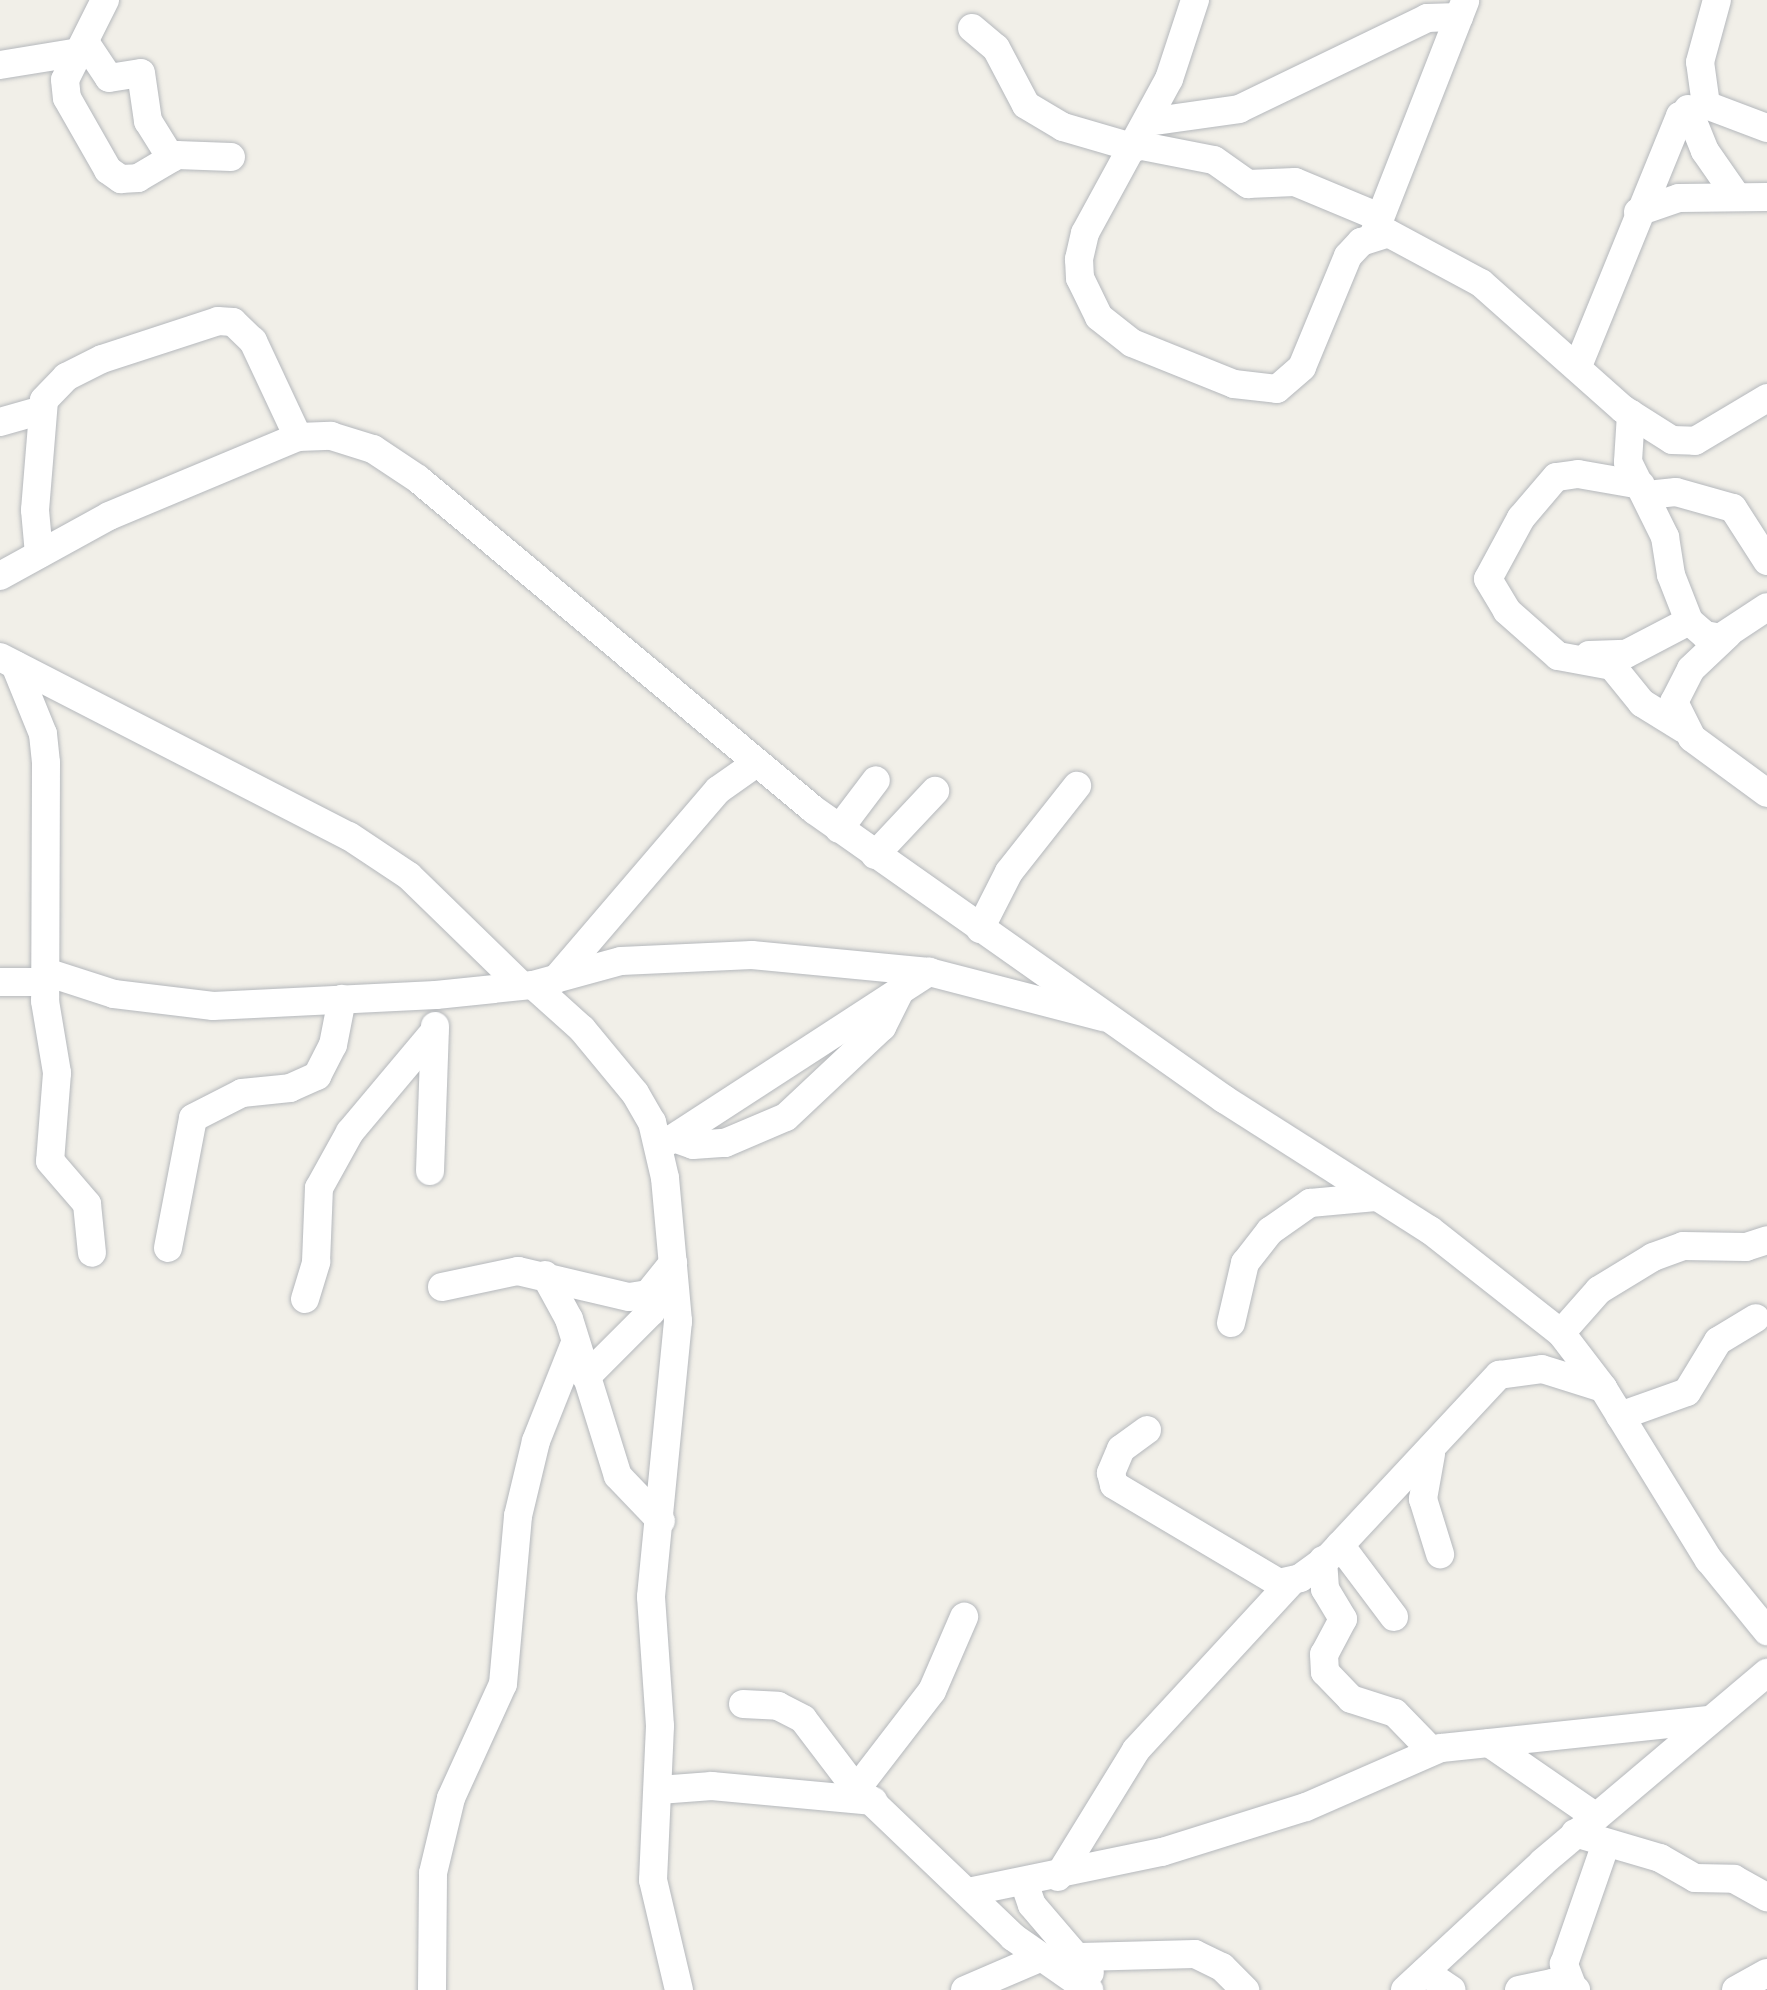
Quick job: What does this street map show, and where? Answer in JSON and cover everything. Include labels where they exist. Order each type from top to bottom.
[{"type":"street","points":[[105,0],[65,91],[108,170],[121,179],[138,178],[171,158],[231,157]]},
{"type":"street","points":[[1195,0],[1140,138],[1085,232],[1080,278],[1099,317],[1132,343],[1234,384],[1277,389],[1302,367],[1348,256],[1376,226],[1463,8]]},
{"type":"street","points":[[1716,0],[1700,62],[1697,107],[1705,150],[1735,194]]},
{"type":"street","points":[[1140,138],[1239,110],[1427,18],[1463,8]]},
{"type":"street","points":[[972,28],[996,48],[1026,105],[1063,127],[1140,138],[1214,160],[1248,184],[1294,182],[1406,238],[1481,283],[1631,414],[1672,440],[1696,441],[1767,398]]},
{"type":"street","points":[[0,65],[82,47]]},
{"type":"street","points":[[82,47],[109,78],[141,73],[148,122],[171,158]]},
{"type":"street","points":[[1697,107],[1767,128]]},
{"type":"street","points":[[1578,366],[1662,148],[1697,107]]},
{"type":"street","points":[[1638,212],[1679,198],[1767,196]]},
{"type":"street","points":[[39,554],[34,530],[42,410],[66,377],[102,359],[226,320],[253,341],[298,437]]},
{"type":"street","points":[[0,422],[42,410]]},
{"type":"street","points":[[1631,414],[1626,452],[1644,490],[1690,620],[1705,635],[1728,634]]},
{"type":"street","points":[[0,576],[108,516],[298,437],[330,436],[373,449],[418,479],[756,764],[839,829],[1109,1018],[1430,1230],[1561,1332],[1603,1388],[1709,1560],[1767,1631]]},
{"type":"street","points":[[1767,561],[1733,508],[1676,492],[1644,490],[1578,474],[1556,478],[1521,518],[1489,571],[1490,587],[1507,610],[1536,630],[1558,656],[1612,666],[1642,703],[1684,729],[1714,760],[1767,794]]},
{"type":"street","points":[[1684,729],[1674,702],[1678,687],[1728,634],[1767,607]]},
{"type":"street","points":[[1574,662],[1626,654],[1690,620]]},
{"type":"street","points":[[8,661],[32,699],[46,763],[46,977],[57,1073],[50,1160],[87,1204],[92,1253]]},
{"type":"street","points":[[8,661],[349,836],[410,876],[537,983],[616,1066],[668,1142],[666,1273],[678,1321],[661,1521],[650,1598],[659,1790],[653,1880],[679,1990]]},
{"type":"street","points":[[537,983],[718,790],[756,764]]},
{"type":"street","points":[[839,829],[876,780]]},
{"type":"street","points":[[980,929],[1030,842],[1076,786]]},
{"type":"street","points":[[874,855],[936,791]]},
{"type":"street","points":[[0,982],[46,977],[165,1002],[342,999],[537,983],[677,954],[804,958],[929,972],[1109,1018]]},
{"type":"street","points":[[668,1142],[929,972]]},
{"type":"street","points":[[668,1142],[724,1142],[786,1117],[882,1028],[902,987]]},
{"type":"street","points":[[304,1299],[316,1262],[318,1188],[350,1132],[434,1032],[458,992]]},
{"type":"street","points":[[168,1248],[193,1118],[242,1093],[290,1088],[317,1076],[333,1046],[342,999]]},
{"type":"street","points":[[430,1171],[434,1032]]},
{"type":"street","points":[[1232,1324],[1245,1263],[1270,1231],[1310,1203],[1376,1197]]},
{"type":"street","points":[[1561,1332],[1600,1290],[1653,1257],[1684,1246],[1746,1247],[1767,1240]]},
{"type":"street","points":[[442,1287],[518,1271],[545,1276],[587,1292],[629,1298],[648,1294],[666,1273]]},
{"type":"street","points":[[586,1377],[651,1312],[666,1273]]},
{"type":"street","points":[[545,1276],[576,1344],[618,1476],[661,1521]]},
{"type":"street","points":[[1620,1416],[1687,1392],[1718,1341],[1756,1318]]},
{"type":"street","points":[[432,1990],[433,1873],[451,1798],[503,1684],[518,1516],[536,1441],[576,1344]]},
{"type":"street","points":[[1058,1877],[1136,1750],[1291,1582],[1331,1553],[1431,1452],[1499,1375],[1542,1369],[1603,1388]]},
{"type":"street","points":[[1147,1430],[1114,1462],[1110,1474],[1121,1492],[1262,1576],[1291,1582]]},
{"type":"street","points":[[1431,1452],[1424,1499],[1440,1554]]},
{"type":"street","points":[[1331,1553],[1394,1617]]},
{"type":"street","points":[[1331,1553],[1325,1589],[1343,1618],[1324,1654],[1325,1672],[1352,1699],[1395,1713],[1432,1751]]},
{"type":"street","points":[[865,1794],[932,1691],[964,1617]]},
{"type":"street","points":[[1415,1981],[1585,1825],[1767,1672]]},
{"type":"street","points":[[743,1704],[778,1706],[803,1718],[865,1794],[973,1891],[1014,1937],[1089,1990]]},
{"type":"street","points":[[973,1891],[1058,1877],[1306,1806],[1432,1751],[1707,1720]]},
{"type":"street","points":[[1489,1743],[1605,1846],[1660,1858],[1695,1878],[1734,1879],[1767,1896]]},
{"type":"street","points":[[659,1790],[712,1786],[865,1794]]},
{"type":"street","points":[[1575,1989],[1564,1964],[1605,1846]]},
{"type":"street","points":[[1024,1882],[1042,1919],[1080,1957],[1100,1990]]},
{"type":"street","points":[[976,1985],[1014,1937]]},
{"type":"street","points":[[1080,1957],[1124,1951],[1195,1954],[1222,1967],[1244,1990]]},
{"type":"street","points":[[976,1985],[1042,1957]]},
{"type":"street","points":[[1736,1990],[1767,1973]]},
{"type":"street","points":[[1415,1981],[1452,1990]]},
{"type":"street","points":[[1520,1990],[1552,1982],[1575,1989]]}]
